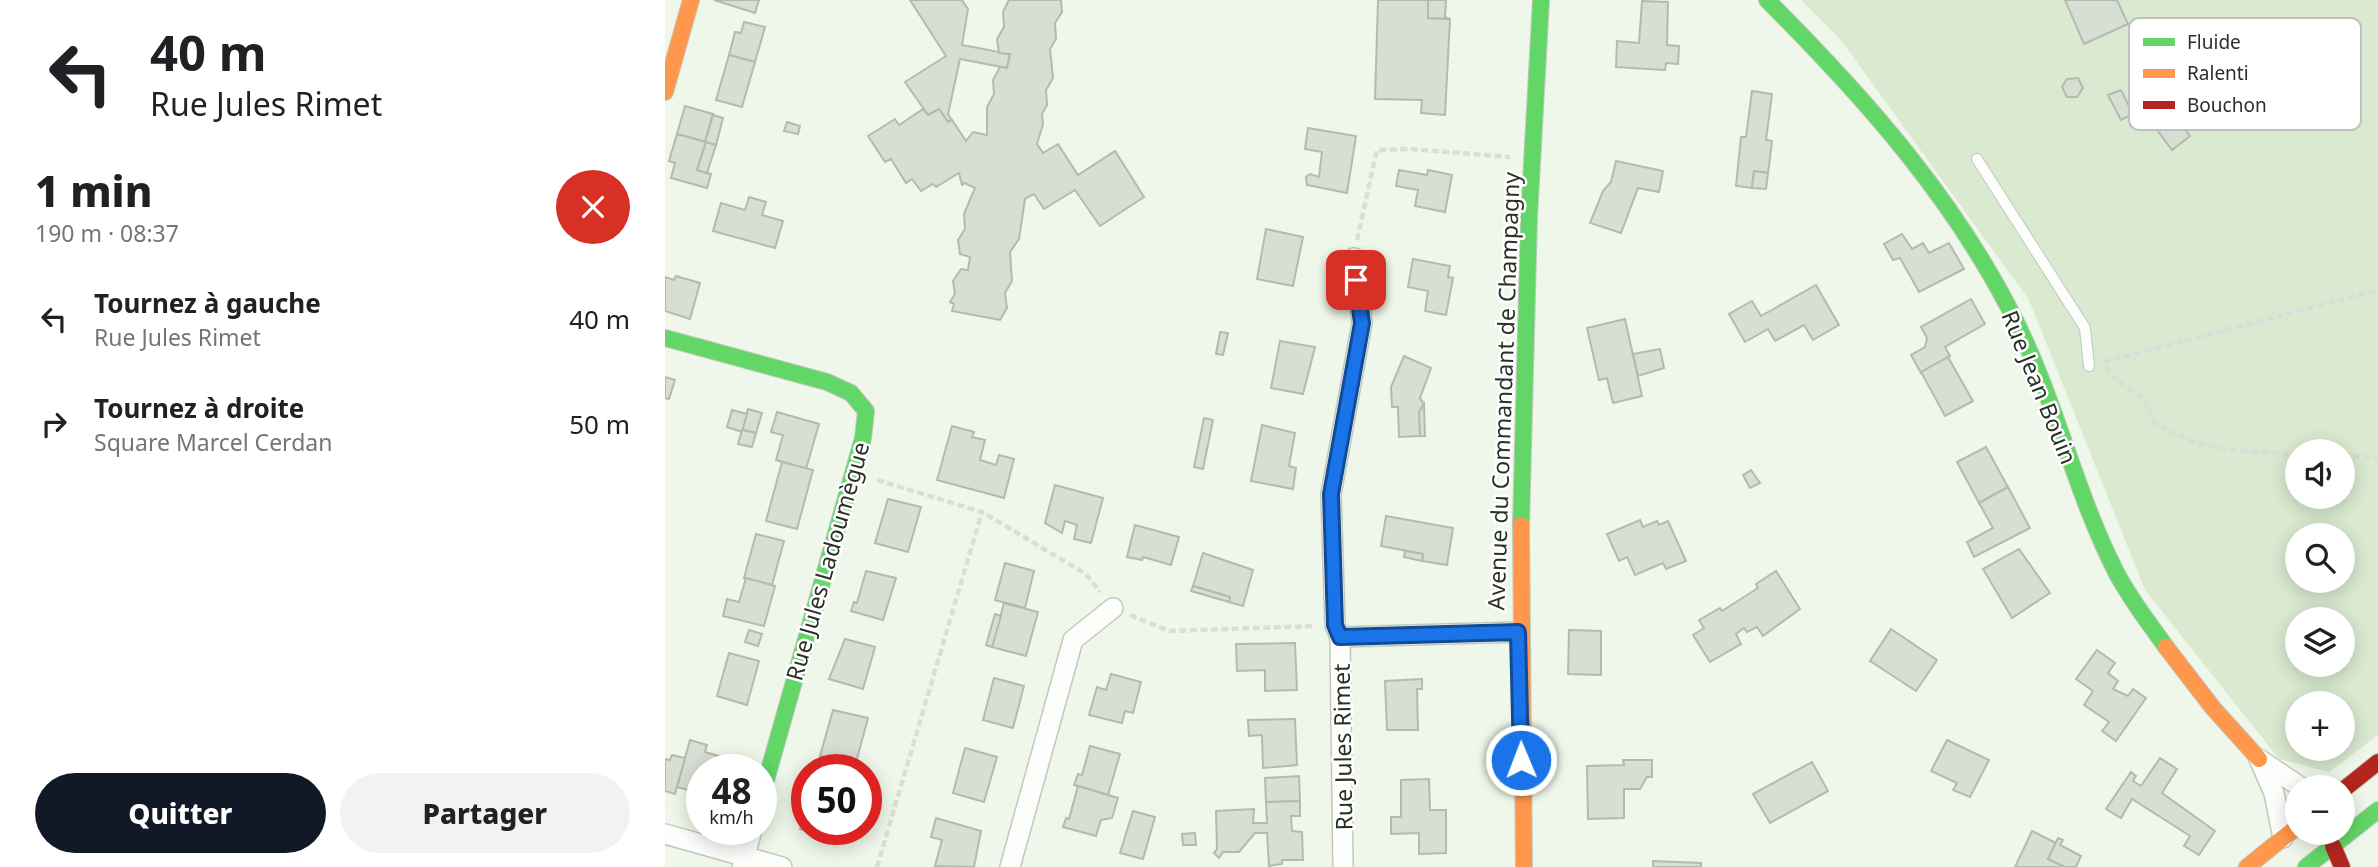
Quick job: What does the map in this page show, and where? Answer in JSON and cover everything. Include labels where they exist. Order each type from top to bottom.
[{"type":"street","points":[[665,92],[672,39],[691,0]]},
{"type":"street","name":"Avenue du Commandant de Champagny","points":[[1524,867],[1518,632],[1532,159],[1541,0]]},
{"type":"street","name":"Rue Jean Bouin","points":[[1767,0],[1884,121],[1949,206],[2004,297],[2042,378],[2084,498],[2116,573],[2167,647],[2215,709],[2259,760],[2285,777]]},
{"type":"street","points":[[1337,631],[1331,494],[1362,323],[1354,258]]},
{"type":"street","name":"Rue Jules Ladoumègue","points":[[665,338],[827,382],[851,393],[866,411],[863,438],[773,754]]},
{"type":"street","points":[[1010,867],[1073,640],[1113,608]]},
{"type":"street","name":"Rue Jules Rimet","points":[[1343,867],[1337,631],[1518,632]]},
{"type":"street","name":"Rue Jean Bouin","points":[[2259,760],[2285,818]]},
{"type":"street","points":[[2355,780],[2378,762]]},
{"type":"street","points":[[2306,867],[2378,810]]},
{"type":"street","points":[[665,834],[743,862],[782,867]]},
{"type":"street","points":[[2247,867],[2285,837]]},
{"type":"street","points":[[743,862],[748,845]]},
{"type":"street","points":[[2333,846],[2343,867]]},
{"type":"lane","points":[[1977,159],[2085,328],[2089,366]]},
{"type":"path","points":[[1354,258],[1377,150],[1410,149],[1532,159]]},
{"type":"path","points":[[2089,366],[2378,290]]},
{"type":"path","points":[[2103,362],[2117,381],[2142,397],[2156,425],[2193,442],[2238,451],[2285,453]]},
{"type":"path","points":[[2355,456],[2378,458]]},
{"type":"path","points":[[852,472],[982,512],[1086,575],[1113,608],[1169,631],[1337,631]]},
{"type":"path","points":[[877,867],[982,512]]},
{"type":"green space","points":[[1801,0],[2378,0],[2378,735],[2355,752],[2355,691],[2285,691],[2285,761],[2279,759],[2145,590],[2029,300],[1840,39]]},
{"type":"green space","points":[[2287,761],[2344,761],[2329,772]]},
{"type":"building","points":[[714,0],[759,0],[755,13]]},
{"type":"building","points":[[910,0],[962,0],[968,9],[962,45],[1010,54],[1007,68],[960,59],[948,114],[952,120],[948,122],[939,109],[928,115],[905,82],[946,56]]},
{"type":"building","points":[[1009,0],[1061,0],[1062,12],[1055,23],[1056,39],[1050,49],[1053,78],[1046,90],[1047,105],[1042,114],[1043,124],[1037,144],[1043,153],[1058,144],[1078,175],[1115,151],[1144,197],[1100,226],[1075,190],[1044,209],[1034,194],[1025,199],[1019,239],[1010,252],[1012,281],[1005,293],[1007,308],[1000,320],[952,311],[954,304],[950,302],[955,294],[953,281],[961,269],[968,270],[970,257],[960,254],[958,240],[965,229],[964,214],[975,188],[965,183],[962,185],[959,173],[936,187],[933,184],[921,191],[912,179],[906,183],[891,159],[885,162],[868,136],[895,119],[899,125],[923,109],[928,115],[939,109],[948,122],[952,120],[966,141],[973,132],[987,135],[987,107],[994,94],[993,80],[1000,67],[1007,68],[1010,54],[999,53],[997,39],[1004,27],[1003,12]]},
{"type":"building","points":[[1378,0],[1428,0],[1428,18],[1450,19],[1445,115],[1421,113],[1422,100],[1375,99]]},
{"type":"building","points":[[1428,0],[1446,0],[1445,17],[1450,19],[1428,18]]},
{"type":"building","points":[[2065,0],[2117,0],[2128,24],[2084,44]]},
{"type":"building","points":[[1642,1],[1668,2],[1667,45],[1679,46],[1678,64],[1666,63],[1665,70],[1616,67],[1617,41],[1639,43]]},
{"type":"building","points":[[744,22],[765,27],[755,62],[729,55],[735,32],[741,33]]},
{"type":"building","points":[[729,55],[755,62],[742,107],[716,100]]},
{"type":"building","points":[[2078,78],[2083,88],[2077,97],[2067,97],[2062,87],[2067,79]]},
{"type":"building","points":[[2121,90],[2129,106],[2129,116],[2121,120],[2108,95]]},
{"type":"building","points":[[1752,91],[1772,94],[1766,140],[1772,141],[1768,173],[1754,171],[1752,188],[1736,186],[1741,137],[1746,137]]},
{"type":"building","points":[[685,106],[713,114],[705,142],[677,134]]},
{"type":"building","points":[[713,115],[723,118],[716,145],[705,142]]},
{"type":"building","points":[[787,122],[800,126],[798,134],[784,131]]},
{"type":"building","points":[[1308,128],[1356,136],[1347,193],[1307,185],[1306,177],[1310,174],[1319,177],[1322,152],[1305,149]]},
{"type":"building","points":[[2157,130],[2186,130],[2190,136],[2172,150]]},
{"type":"building","points":[[677,134],[706,142],[697,170],[711,174],[707,188],[671,178],[675,163],[669,161]]},
{"type":"building","points":[[706,142],[716,145],[707,173],[697,170]]},
{"type":"building","points":[[1616,161],[1663,171],[1659,192],[1638,188],[1621,233],[1590,223],[1603,191],[1611,182]]},
{"type":"building","points":[[1399,170],[1427,175],[1428,170],[1452,175],[1445,212],[1415,206],[1418,190],[1396,186]]},
{"type":"building","points":[[1754,171],[1768,173],[1766,189],[1752,188]]},
{"type":"building","points":[[749,197],[766,202],[762,215],[783,221],[775,248],[713,231],[721,203],[745,210]]},
{"type":"building","points":[[1266,229],[1303,237],[1293,286],[1257,279]]},
{"type":"building","points":[[1902,234],[1912,249],[1923,243],[1929,253],[1949,243],[1964,269],[1919,292],[1900,258],[1893,260],[1884,244]]},
{"type":"building","points":[[1413,259],[1450,266],[1448,277],[1453,278],[1446,315],[1425,311],[1428,291],[1408,287]]},
{"type":"building","points":[[676,276],[700,283],[690,319],[665,311],[665,277],[674,280]]},
{"type":"building","points":[[1816,285],[1839,325],[1813,340],[1804,325],[1775,341],[1768,329],[1745,342],[1729,314],[1752,301],[1761,316]]},
{"type":"building","points":[[1971,299],[1985,324],[1945,347],[1950,356],[1921,373],[1911,355],[1925,347],[1927,338],[1921,327]]},
{"type":"building","points":[[1625,319],[1642,396],[1613,403],[1607,378],[1599,380],[1587,328]]},
{"type":"building","points":[[1220,332],[1228,333],[1223,355],[1216,354]]},
{"type":"building","points":[[1280,341],[1315,347],[1303,394],[1271,388]]},
{"type":"building","points":[[1660,349],[1664,368],[1638,376],[1633,354]]},
{"type":"building","points":[[1404,356],[1431,368],[1420,398],[1424,404],[1419,412],[1420,436],[1399,437],[1398,407],[1392,407],[1391,387]]},
{"type":"building","points":[[1948,357],[1973,401],[1945,416],[1921,372]]},
{"type":"building","points":[[665,377],[675,380],[669,399],[665,398]]},
{"type":"building","points":[[1424,404],[1425,436],[1420,436],[1419,412]]},
{"type":"building","points":[[748,409],[762,413],[756,433],[742,430]]},
{"type":"building","points":[[732,410],[747,414],[742,432],[727,427]]},
{"type":"building","points":[[777,412],[819,424],[806,469],[776,460],[783,435],[771,432]]},
{"type":"building","points":[[1204,418],[1213,420],[1203,469],[1194,467]]},
{"type":"building","points":[[1262,425],[1295,433],[1289,466],[1296,468],[1293,489],[1251,481]]},
{"type":"building","points":[[952,426],[974,432],[972,437],[985,440],[980,460],[996,465],[999,455],[1014,459],[1004,498],[937,480]]},
{"type":"building","points":[[742,430],[756,433],[752,447],[738,444]]},
{"type":"building","points":[[1986,447],[2008,487],[1979,503],[1957,462]]},
{"type":"building","points":[[782,462],[813,470],[797,529],[766,521]]},
{"type":"building","points":[[1751,470],[1760,483],[1750,488],[1743,475]]},
{"type":"building","points":[[1055,485],[1103,498],[1091,543],[1074,539],[1077,525],[1065,521],[1062,533],[1045,523]]},
{"type":"building","points":[[2008,487],[2030,528],[1974,557],[1967,542],[1993,528],[1979,503]]},
{"type":"building","points":[[888,499],[921,507],[908,552],[875,543]]},
{"type":"building","points":[[1386,516],[1453,528],[1447,565],[1422,561],[1423,554],[1381,546]]},
{"type":"building","points":[[1640,520],[1643,527],[1657,521],[1659,525],[1668,521],[1686,561],[1666,569],[1663,563],[1635,575],[1627,557],[1619,561],[1607,534]]},
{"type":"building","points":[[1135,525],[1179,537],[1171,565],[1143,557],[1142,560],[1127,557]]},
{"type":"building","points":[[756,534],[784,541],[772,585],[744,578]]},
{"type":"building","points":[[2019,549],[2050,593],[2012,618],[1983,569]]},
{"type":"building","points":[[1405,551],[1423,554],[1422,561],[1404,557]]},
{"type":"building","points":[[1203,553],[1253,570],[1243,606],[1229,602],[1230,597],[1193,586]]},
{"type":"building","points":[[1005,563],[1034,571],[1025,608],[995,600]]},
{"type":"building","points":[[866,571],[896,578],[883,620],[851,611],[854,602],[857,603]]},
{"type":"building","points":[[1776,571],[1800,609],[1763,636],[1757,627],[1747,632],[1744,628],[1736,634],[1741,644],[1710,662],[1693,635],[1704,628],[1699,620],[1720,608],[1722,611],[1758,588],[1756,584]]},
{"type":"building","points":[[746,578],[775,586],[764,626],[723,616],[727,599],[739,602]]},
{"type":"building","points":[[1193,586],[1230,597],[1229,602],[1191,591]]},
{"type":"building","points":[[1004,603],[1038,612],[1026,656],[992,647]]},
{"type":"building","points":[[995,614],[1001,616],[992,647],[986,645]]},
{"type":"building","points":[[1891,629],[1937,660],[1916,691],[1870,661]]},
{"type":"building","points":[[749,630],[762,634],[758,646],[745,642]]},
{"type":"building","points":[[1569,630],[1601,631],[1601,675],[1568,674]]},
{"type":"building","points":[[845,639],[875,647],[863,689],[829,679]]},
{"type":"building","points":[[1295,643],[1297,690],[1265,691],[1265,670],[1237,671],[1236,644]]},
{"type":"building","points":[[2097,650],[2115,663],[2108,673],[2118,681],[2113,689],[2128,696],[2133,689],[2146,698],[2116,741],[2102,731],[2109,722],[2084,705],[2093,691],[2076,679]]},
{"type":"building","points":[[729,653],[759,661],[747,705],[717,696]]},
{"type":"building","points":[[1111,674],[1141,682],[1133,713],[1125,711],[1122,723],[1089,715],[1097,687],[1106,690]]},
{"type":"building","points":[[994,678],[1024,686],[1013,728],[983,720]]},
{"type":"building","points":[[1422,679],[1422,689],[1417,689],[1418,730],[1387,730],[1385,681]]},
{"type":"building","points":[[833,710],[868,718],[858,754],[821,754]]},
{"type":"building","points":[[1295,719],[1297,765],[1263,768],[1262,735],[1249,736],[1248,720]]},
{"type":"building","points":[[690,740],[707,745],[705,752],[712,754],[686,754]]},
{"type":"building","points":[[1947,740],[1989,760],[1970,797],[1953,790],[1957,783],[1931,771]]},
{"type":"building","points":[[1090,746],[1120,754],[1108,795],[1074,785],[1078,774],[1082,775]]},
{"type":"building","points":[[965,748],[997,757],[984,802],[953,793]]},
{"type":"building","points":[[686,754],[686,790],[677,787]]},
{"type":"building","points":[[672,755],[685,758],[675,794],[665,791],[665,759],[670,760]]},
{"type":"building","points":[[2160,758],[2177,769],[2162,793],[2215,831],[2199,855],[2184,846],[2190,836],[2132,799],[2121,818],[2106,809],[2131,772],[2136,776],[2133,781],[2141,786]]},
{"type":"building","points":[[1623,760],[1652,760],[1652,777],[1647,777],[1640,789],[1624,789],[1624,818],[1588,819],[1587,766],[1624,765]]},
{"type":"building","points":[[1812,762],[1828,791],[1770,823],[1753,794]]},
{"type":"building","points":[[1299,776],[1300,801],[1266,802],[1265,778]]},
{"type":"building","points":[[1429,779],[1430,810],[1446,810],[1446,853],[1419,854],[1419,833],[1391,834],[1391,817],[1401,817],[1401,780]]},
{"type":"building","points":[[1078,786],[1118,798],[1112,818],[1101,820],[1096,836],[1063,827],[1066,818],[1069,819]]},
{"type":"building","points":[[1300,801],[1300,816],[1291,816],[1292,831],[1302,832],[1303,860],[1282,860],[1282,864],[1269,866],[1267,833],[1255,833],[1239,852],[1223,852],[1219,858],[1214,853],[1217,849],[1216,811],[1254,809],[1253,823],[1267,823],[1266,802]]},
{"type":"building","points":[[1133,811],[1155,817],[1143,859],[1120,853]]},
{"type":"building","points":[[936,818],[981,831],[974,867],[935,866],[942,840],[931,837]]},
{"type":"building","points":[[2032,831],[2056,843],[2048,859],[2065,867],[2015,867]]},
{"type":"building","points":[[1195,833],[1196,845],[1183,845],[1182,834]]},
{"type":"building","points":[[2058,838],[2063,840],[2060,845],[2081,856],[2076,867],[2065,867],[2048,859]]},
{"type":"building","points":[[1653,861],[1701,863],[1701,867],[1653,867]]},
{"type":"traffic: fast","points":[[1521,525],[1529,217],[1541,0]]},
{"type":"traffic: fast","points":[[1767,0],[1873,113],[1938,194],[1967,236],[1994,280],[2032,356],[2089,512],[2116,572],[2166,647]]},
{"type":"traffic: fast","points":[[665,338],[827,382],[851,393],[866,411],[863,438],[773,754]]},
{"type":"traffic: fast","points":[[2306,867],[2378,810]]},
{"type":"traffic: slow","points":[[665,92],[691,0]]},
{"type":"traffic: slow","points":[[1521,525],[1524,867]]},
{"type":"traffic: slow","points":[[2166,647],[2213,708],[2259,759]]},
{"type":"traffic: slow","points":[[2247,867],[2285,836]]},
{"type":"traffic: jam","points":[[2355,780],[2378,762]]},
{"type":"traffic: jam","points":[[2333,846],[2342,867]]},
{"type":"route","points":[[1356,280],[1362,323],[1331,494],[1335,625],[1340,637],[1478,631],[1518,632],[1521,760]]}]
